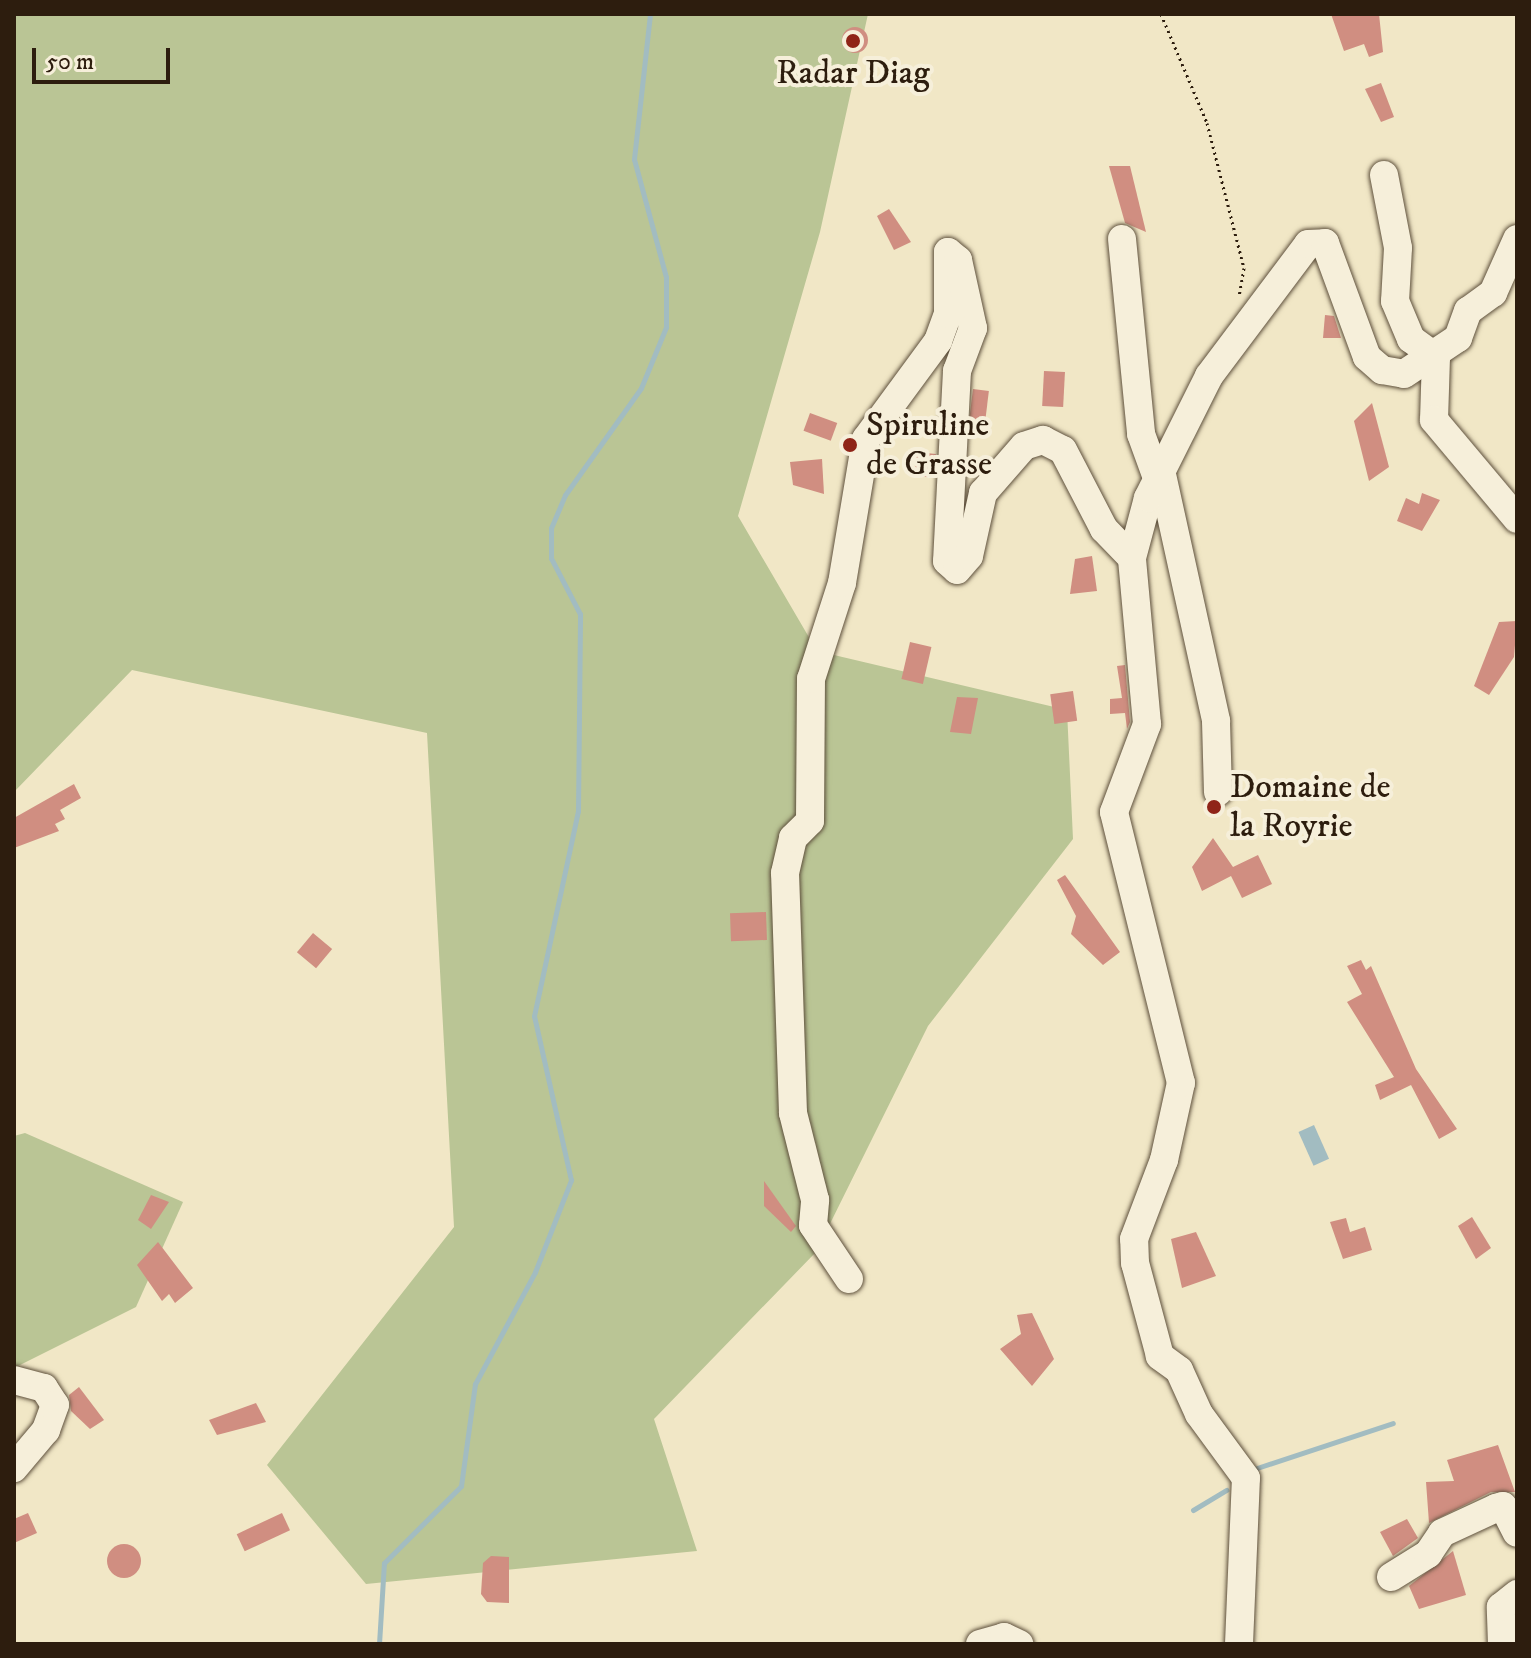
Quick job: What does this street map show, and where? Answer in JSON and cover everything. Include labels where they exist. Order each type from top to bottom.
[{"type":"street","points":[[1384,175],[1398,248],[1395,301],[1411,339],[1436,357]]},
{"type":"street","points":[[1122,239],[1141,434],[1159,474],[1216,721],[1218,792]]},
{"type":"street","points":[[1239,1644],[1246,1478],[1199,1414],[1179,1370],[1160,1356],[1135,1263],[1134,1239],[1164,1160],[1181,1083],[1114,812],[1147,724],[1132,558],[1159,474],[1209,376],[1308,244],[1325,243],[1367,357],[1382,370],[1404,374],[1436,357],[1458,338],[1468,311],[1493,293],[1517,239]]},
{"type":"street","points":[[849,1279],[813,1225],[815,1200],[793,1113],[785,873],[793,838],[810,821],[811,679],[842,583],[866,439],[938,341],[948,314],[948,252],[958,260],[973,328],[957,371],[947,561],[957,570],[969,556],[983,493],[1024,446],[1043,440],[1063,450],[1104,529],[1132,558]]},
{"type":"street","points":[[1436,357],[1434,420],[1517,519]]},
{"type":"street","points":[[14,1380],[44,1388],[55,1405],[46,1430],[14,1468]]},
{"type":"street","points":[[1391,1577],[1428,1554],[1442,1533],[1496,1508],[1503,1506],[1517,1533]]},
{"type":"street","points":[[1502,1644],[1501,1607],[1517,1594]]},
{"type":"street","points":[[980,1644],[1004,1637],[1019,1644]]},
{"type":"path","points":[[1161,14],[1207,123],[1244,268],[1235,310]]},
{"type":"green space","points":[[14,14],[868,14],[820,232],[738,516],[817,651],[1067,710],[1073,839],[928,1026],[816,1252],[654,1419],[697,1551],[366,1584],[267,1465],[454,1227],[427,733],[132,670],[14,792]]},
{"type":"green space","points":[[25,1133],[183,1202],[136,1307],[14,1368],[14,1136]]},
{"type":"water","points":[[1314,1125],[1329,1159],[1314,1166],[1298,1132]]},
{"type":"building","points":[[1331,14],[1379,14],[1383,52],[1369,57],[1364,44],[1344,51]]},
{"type":"building","points":[[855,27],[865,30],[868,40],[865,50],[855,53],[845,50],[842,40],[845,30]]},
{"type":"building","points":[[1381,83],[1394,117],[1381,122],[1365,89]]},
{"type":"building","points":[[1109,166],[1130,166],[1146,232],[1125,223]]},
{"type":"building","points":[[889,209],[911,242],[894,250],[877,216]]},
{"type":"building","points":[[1325,315],[1334,316],[1341,338],[1323,338]]},
{"type":"building","points":[[1044,371],[1065,372],[1063,407],[1042,406]]},
{"type":"building","points":[[973,389],[989,391],[985,422],[969,420]]},
{"type":"building","points":[[1372,403],[1389,467],[1369,481],[1354,421]]},
{"type":"building","points":[[810,413],[837,423],[831,441],[804,431]]},
{"type":"building","points":[[917,452],[936,454],[933,478],[914,476]]},
{"type":"building","points":[[822,459],[824,494],[793,485],[790,462]]},
{"type":"building","points":[[1422,493],[1440,500],[1422,531],[1397,521],[1406,498],[1419,504]]},
{"type":"building","points":[[1092,556],[1097,591],[1070,594],[1075,559]]},
{"type":"building","points":[[1517,621],[1514,657],[1489,695],[1474,686],[1499,622]]},
{"type":"building","points":[[910,642],[931,647],[923,684],[901,679]]},
{"type":"building","points":[[1125,665],[1130,722],[1127,729],[1125,713],[1110,714],[1110,699],[1122,698],[1117,666]]},
{"type":"building","points":[[1073,691],[1077,721],[1054,724],[1050,694]]},
{"type":"building","points":[[957,697],[978,698],[971,734],[950,732]]},
{"type":"building","points":[[74,784],[81,798],[60,810],[65,819],[55,824],[59,831],[14,848],[14,818]]},
{"type":"building","points":[[1213,838],[1233,867],[1258,855],[1272,884],[1242,898],[1231,876],[1202,891],[1192,867]]},
{"type":"building","points":[[1065,875],[1120,952],[1103,965],[1071,934],[1076,916],[1057,880]]},
{"type":"building","points":[[766,912],[767,940],[731,941],[730,913]]},
{"type":"building","points":[[313,933],[332,949],[316,968],[297,952]]},
{"type":"building","points":[[1361,960],[1366,970],[1371,966],[1416,1069],[1457,1129],[1439,1139],[1411,1085],[1380,1100],[1375,1085],[1394,1077],[1347,1002],[1362,994],[1347,966]]},
{"type":"building","points":[[764,1181],[796,1226],[791,1232],[764,1206]]},
{"type":"building","points":[[151,1195],[169,1202],[151,1229],[138,1220]]},
{"type":"building","points":[[1472,1217],[1491,1248],[1476,1259],[1458,1226]]},
{"type":"building","points":[[1346,1218],[1350,1232],[1365,1227],[1372,1250],[1343,1259],[1330,1222]]},
{"type":"building","points":[[1196,1232],[1216,1276],[1182,1288],[1171,1239]]},
{"type":"building","points":[[158,1242],[193,1288],[175,1303],[169,1294],[162,1301],[137,1265]]},
{"type":"building","points":[[1032,1313],[1054,1359],[1032,1386],[1000,1349],[1021,1334],[1017,1315]]},
{"type":"building","points":[[79,1387],[104,1420],[90,1429],[71,1411],[69,1395]]},
{"type":"building","points":[[256,1403],[266,1422],[217,1435],[209,1420]]},
{"type":"building","points":[[1498,1445],[1515,1492],[1491,1492],[1429,1523],[1426,1482],[1454,1481],[1447,1460]]},
{"type":"building","points":[[28,1513],[37,1533],[14,1543],[14,1519]]},
{"type":"building","points":[[282,1513],[290,1530],[245,1551],[237,1534]]},
{"type":"building","points":[[1407,1519],[1418,1538],[1393,1556],[1380,1532]]},
{"type":"building","points":[[124,1544],[136,1549],[141,1561],[136,1573],[124,1578],[112,1573],[107,1561],[112,1549]]},
{"type":"building","points":[[1453,1551],[1466,1595],[1419,1609],[1409,1586]]},
{"type":"building","points":[[491,1556],[509,1557],[509,1603],[487,1602],[481,1594],[483,1563]]},
{"type":"waterway","points":[[379,1644],[384,1563],[461,1486],[475,1384],[535,1272],[571,1180],[534,1016],[578,811],[580,614],[551,558],[551,528],[565,495],[641,388],[666,327],[666,277],[634,159],[650,14]]},
{"type":"waterway","points":[[1257,1468],[1393,1423]]},
{"type":"waterway","points":[[1193,1510],[1226,1490]]},
{"type":"place","name":"Radar Diag","points":[[853,41]]},
{"type":"place","name":"Spiruline de Grasse","points":[[850,445]]},
{"type":"place","name":"Domaine de la Royrie","points":[[1214,807]]}]
